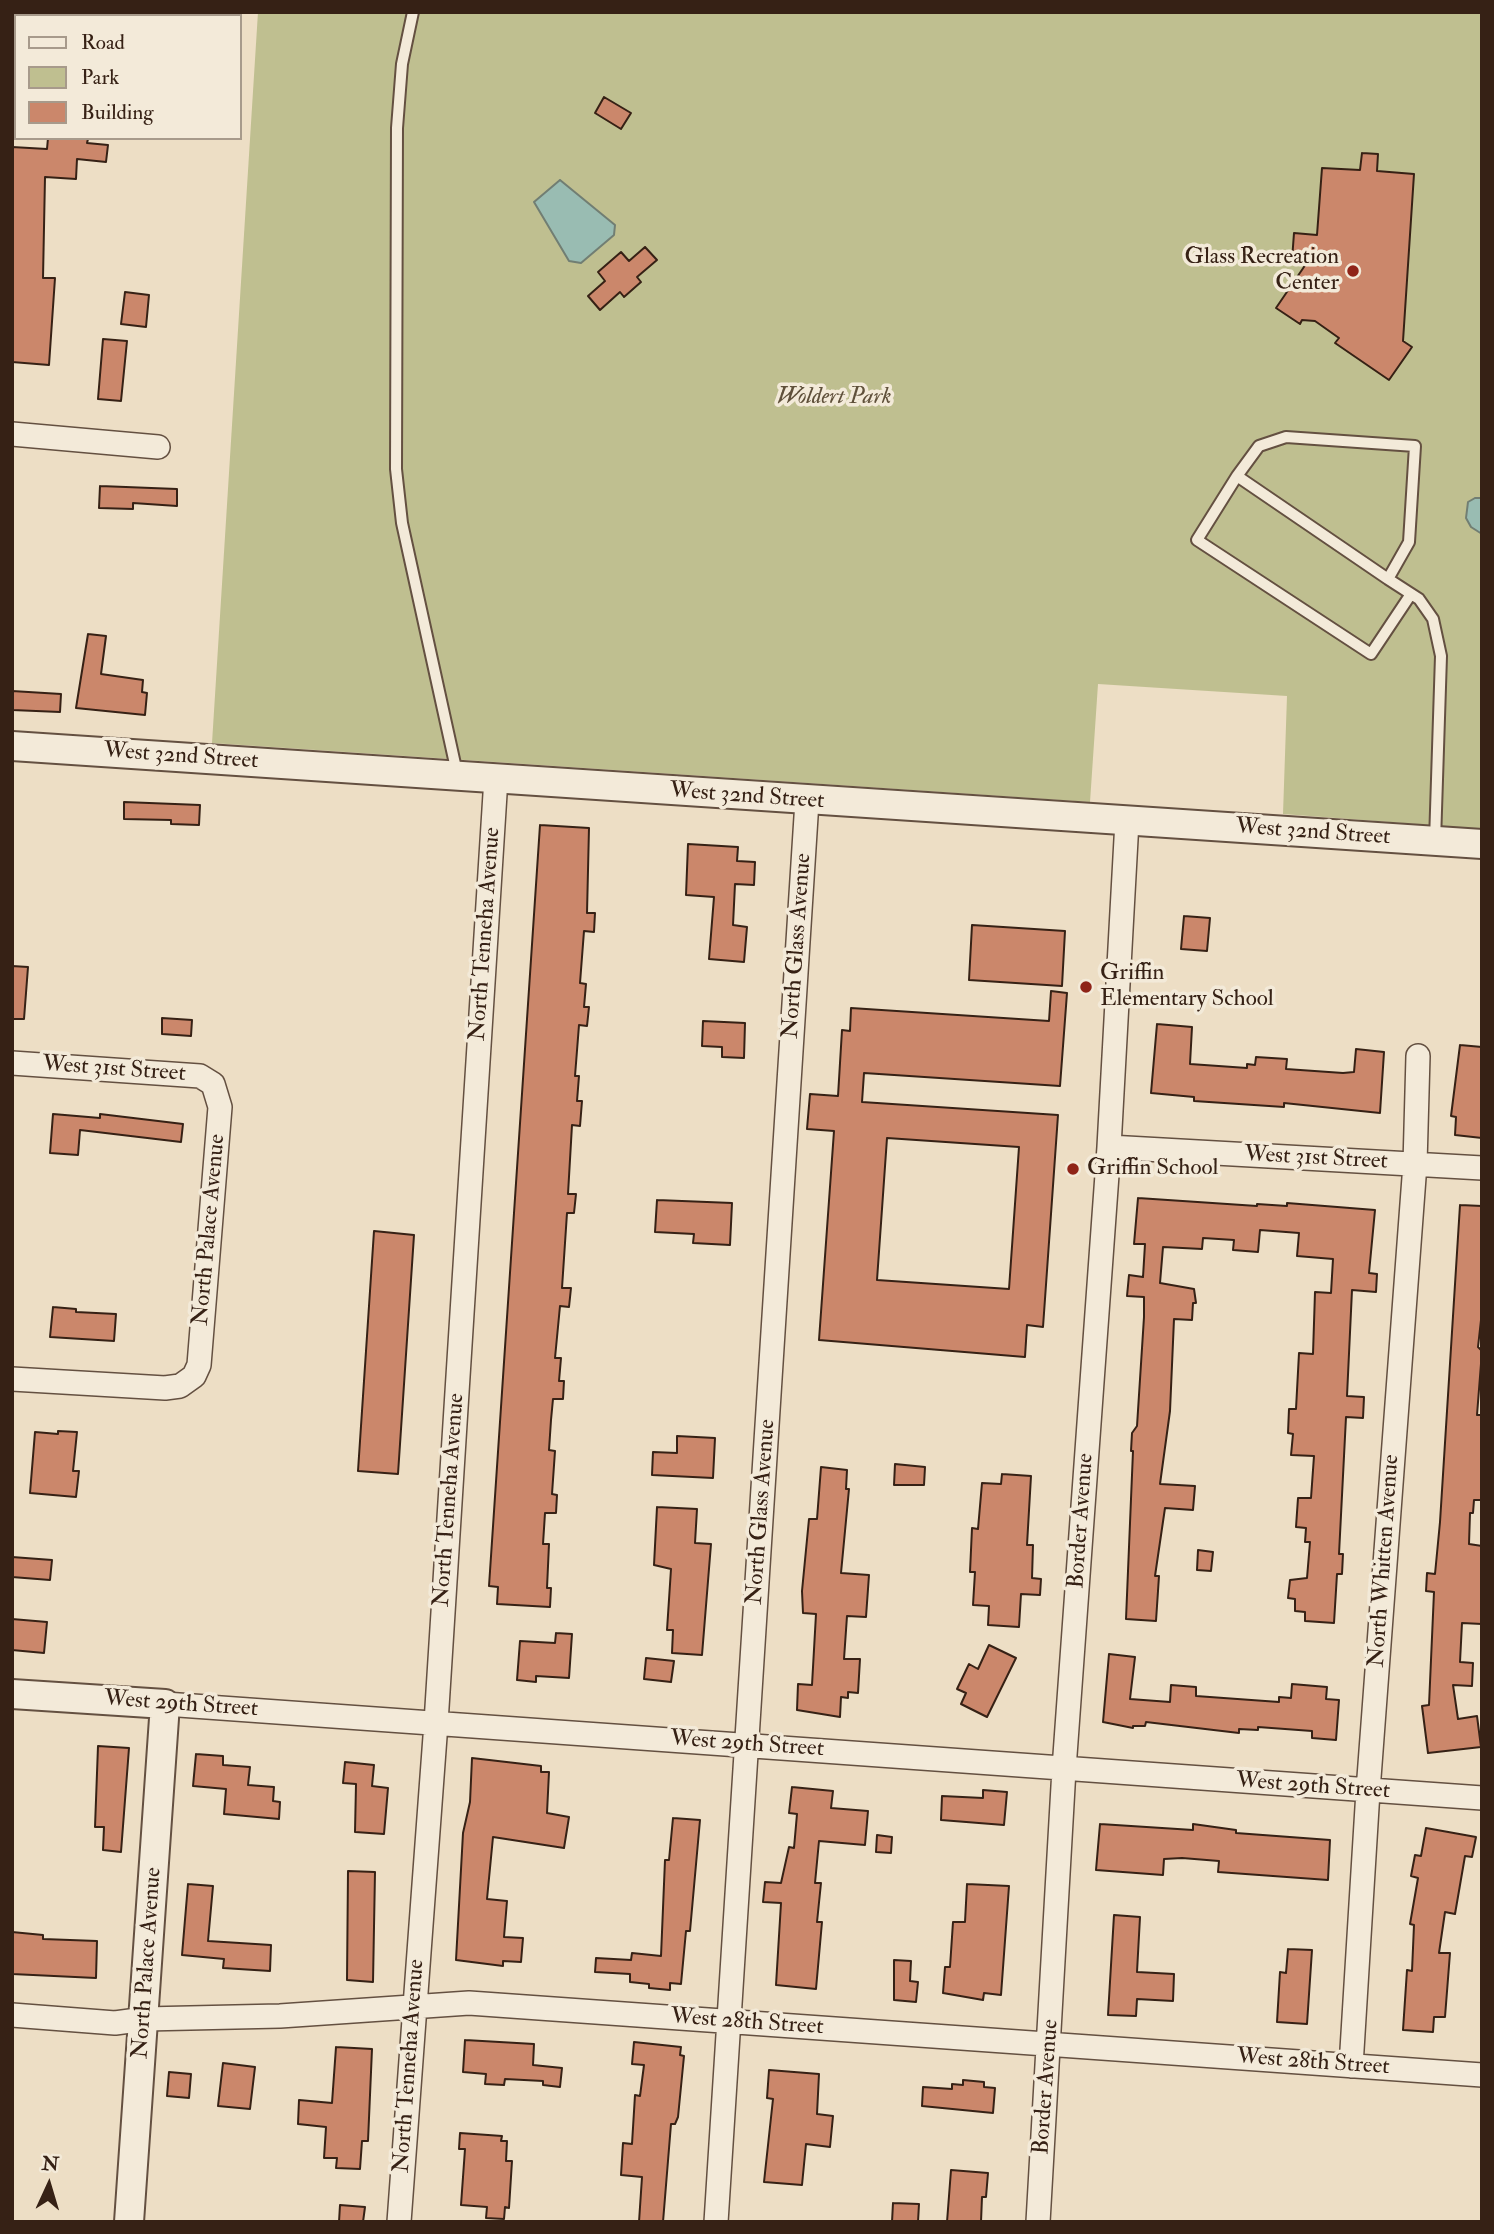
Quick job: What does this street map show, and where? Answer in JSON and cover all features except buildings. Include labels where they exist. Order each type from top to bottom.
[{"type":"street","points":[[12,434],[158,447]]},
{"type":"street","name":"West 32nd Street","points":[[12,746],[1482,844]]},
{"type":"street","name":"North Tenneha Avenue","points":[[399,2222],[436,1723],[496,778]]},
{"type":"street","name":"North Glass Avenue","points":[[716,2222],[807,801]]},
{"type":"street","name":"Border Avenue","points":[[1038,2222],[1064,1769],[1109,1147],[1127,821]]},
{"type":"street","name":"North Whitten Avenue","points":[[1352,2066],[1368,1791],[1415,1164],[1418,1056]]},
{"type":"street","name":"West 31st Street","points":[[12,1063],[186,1074],[200,1076],[213,1084]]},
{"type":"street","name":"North Palace Avenue","points":[[12,1379],[165,1388],[180,1385],[194,1376],[199,1365],[220,1107],[213,1084]]},
{"type":"street","name":"West 31st Street","points":[[1109,1147],[1482,1168]]},
{"type":"street","name":"West 29th Street","points":[[12,1694],[1482,1798]]},
{"type":"street","name":"North Palace Avenue","points":[[129,2222],[166,1704]]},
{"type":"street","name":"West 28th Street","points":[[12,2015],[115,2023],[145,2019],[280,2016],[468,2003],[1482,2075]]},
{"type":"lane","points":[[413,12],[402,64],[397,128],[396,469],[402,523],[457,775]]},
{"type":"lane","points":[[1388,579],[1409,542],[1415,446],[1276,438],[1259,446],[1197,540],[1371,654],[1411,594]]},
{"type":"lane","points":[[1237,476],[1411,594],[1426,607],[1433,619],[1441,656],[1436,841]]},
{"type":"green space","name":"Woldert Park","points":[[258,12],[1482,12],[1482,829],[1283,814],[1287,696],[1098,684],[1090,802],[212,743]]},
{"type":"water","points":[[560,180],[615,225],[614,235],[581,263],[569,261],[534,202]]},
{"type":"water","points":[[1482,498],[1482,534],[1471,527],[1466,518],[1468,502]]},
{"type":"place","name":"Glass Recreation Center","points":[[1353,271]]},
{"type":"place","name":"Griffin Elementary School","points":[[1086,987]]},
{"type":"place","name":"Griffin School","points":[[1073,1169]]}]
